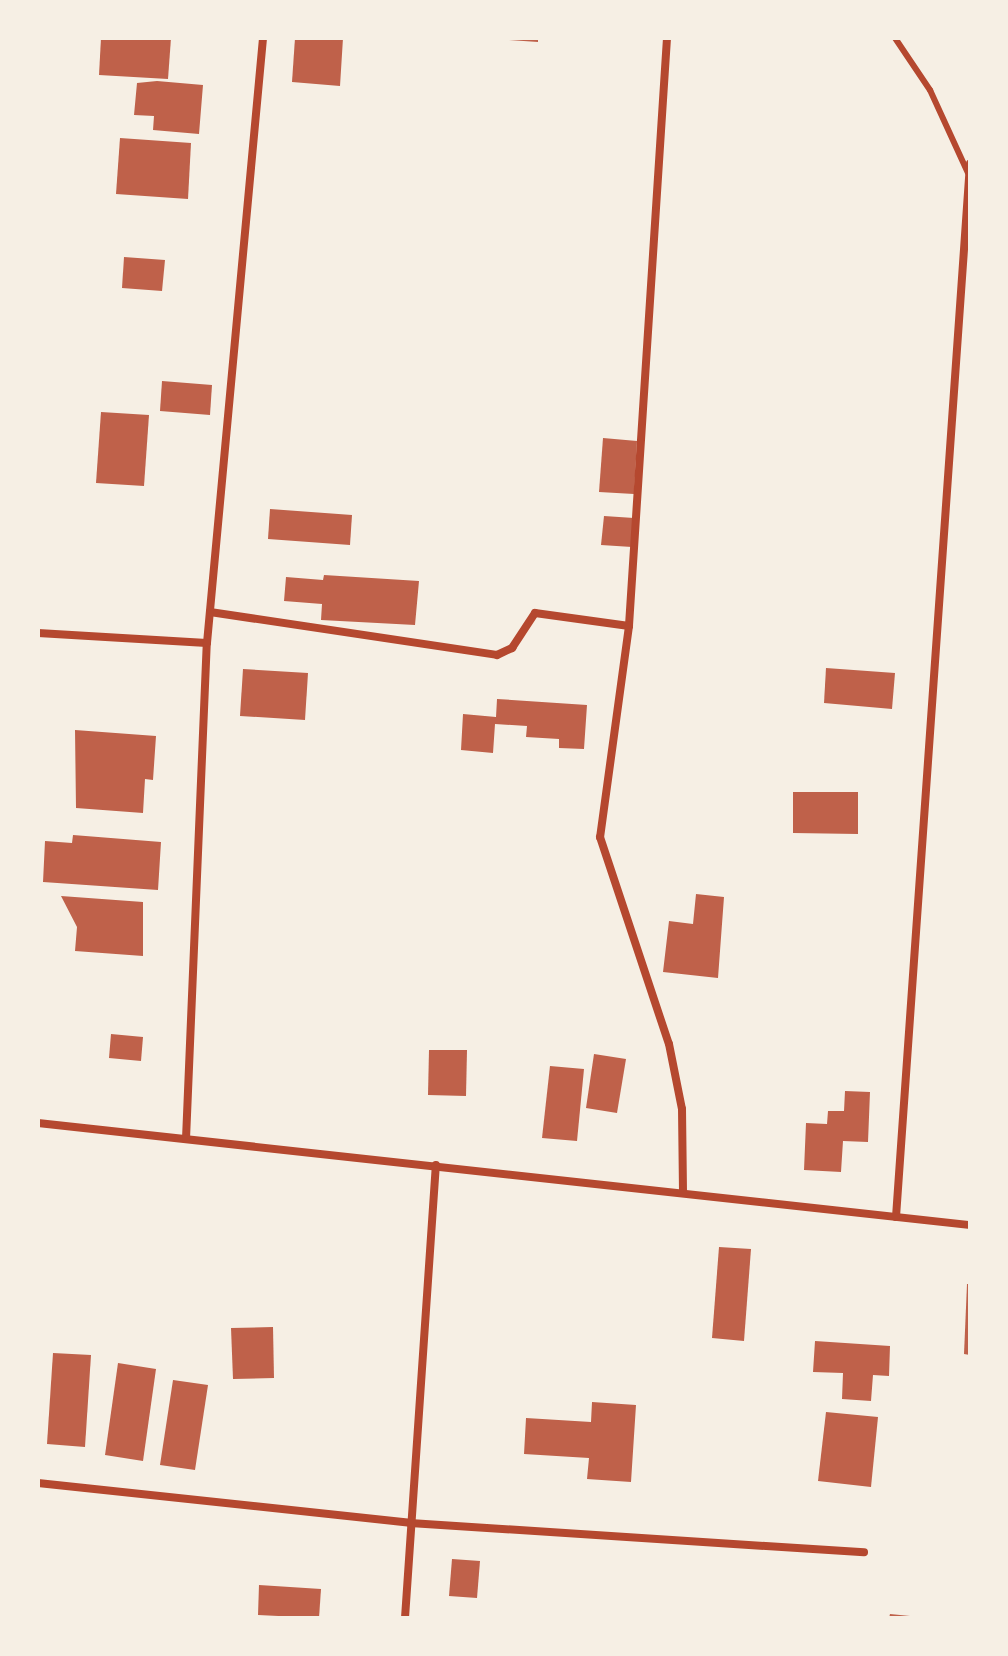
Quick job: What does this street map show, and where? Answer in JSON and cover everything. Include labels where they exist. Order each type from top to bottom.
[{"type":"street","points":[[186,1139],[207,643],[263,38]]},
{"type":"street","points":[[667,38],[629,626],[600,837],[635,930],[669,1044],[682,1109],[683,1193]]},
{"type":"street","points":[[896,1217],[966,279],[970,164]]},
{"type":"street","points":[[210,612],[497,655],[512,648],[535,613],[629,626]]},
{"type":"street","points":[[38,633],[207,643]]},
{"type":"street","points":[[38,1123],[970,1225]]},
{"type":"street","points":[[405,1618],[436,1165]]},
{"type":"street","points":[[38,1483],[410,1523],[864,1552]]},
{"type":"lane","points":[[895,38],[930,90],[969,176]]},
{"type":"building","points":[[101,38],[171,38],[168,79],[99,75]]},
{"type":"building","points":[[295,38],[343,38],[340,86],[292,82]]},
{"type":"building","points":[[538,38],[538,42],[509,40]]},
{"type":"building","points":[[157,81],[203,85],[199,134],[153,130],[154,116],[134,115],[137,83]]},
{"type":"building","points":[[120,138],[191,143],[188,199],[116,194]]},
{"type":"building","points":[[124,257],[165,260],[162,291],[122,288]]},
{"type":"building","points":[[162,381],[212,385],[210,415],[160,411]]},
{"type":"building","points":[[101,412],[149,415],[144,486],[96,483]]},
{"type":"building","points":[[603,438],[637,441],[634,494],[599,492]]},
{"type":"building","points":[[270,509],[352,515],[350,545],[268,539]]},
{"type":"building","points":[[604,516],[634,518],[632,547],[601,545]]},
{"type":"building","points":[[324,575],[419,581],[415,625],[321,620],[322,604],[284,601],[286,577],[323,580]]},
{"type":"building","points":[[826,668],[895,673],[892,709],[824,703]]},
{"type":"building","points":[[243,669],[308,673],[305,720],[240,716]]},
{"type":"building","points":[[497,699],[587,705],[584,749],[559,748],[559,739],[526,737],[527,726],[495,724],[493,753],[461,750],[463,714],[496,717]]},
{"type":"building","points":[[75,730],[156,736],[153,780],[145,779],[143,813],[76,808]]},
{"type":"building","points":[[793,792],[858,792],[858,834],[793,833]]},
{"type":"building","points":[[73,835],[161,842],[158,890],[43,882],[45,841],[72,843]]},
{"type":"building","points":[[696,894],[724,897],[718,978],[663,972],[669,921],[693,924]]},
{"type":"building","points":[[61,896],[143,902],[143,956],[75,951],[77,927]]},
{"type":"building","points":[[111,1034],[143,1037],[141,1061],[109,1058]]},
{"type":"building","points":[[429,1050],[467,1050],[466,1096],[428,1095]]},
{"type":"building","points":[[594,1054],[626,1059],[617,1113],[586,1108]]},
{"type":"building","points":[[550,1066],[584,1069],[577,1141],[542,1138]]},
{"type":"building","points":[[845,1091],[870,1092],[868,1142],[843,1141],[841,1172],[804,1170],[806,1123],[827,1124],[828,1111],[844,1111]]},
{"type":"building","points":[[719,1247],[751,1249],[744,1341],[712,1338]]},
{"type":"building","points":[[967,1284],[970,1284],[970,1355],[964,1354]]},
{"type":"building","points":[[273,1327],[274,1378],[233,1379],[231,1328]]},
{"type":"building","points":[[815,1341],[890,1346],[889,1376],[873,1375],[871,1401],[842,1399],[843,1373],[813,1372]]},
{"type":"building","points":[[53,1353],[91,1355],[85,1447],[47,1444]]},
{"type":"building","points":[[118,1363],[156,1369],[143,1461],[105,1455]]},
{"type":"building","points":[[173,1380],[208,1385],[195,1470],[160,1465]]},
{"type":"building","points":[[592,1402],[636,1405],[631,1482],[587,1479],[589,1458],[524,1454],[526,1418],[591,1422]]},
{"type":"building","points":[[826,1412],[878,1417],[871,1487],[818,1481]]},
{"type":"building","points":[[452,1559],[480,1561],[477,1598],[449,1596]]},
{"type":"building","points":[[259,1585],[321,1589],[319,1618],[258,1615]]},
{"type":"building","points":[[890,1614],[910,1616],[910,1618],[889,1618]]}]
